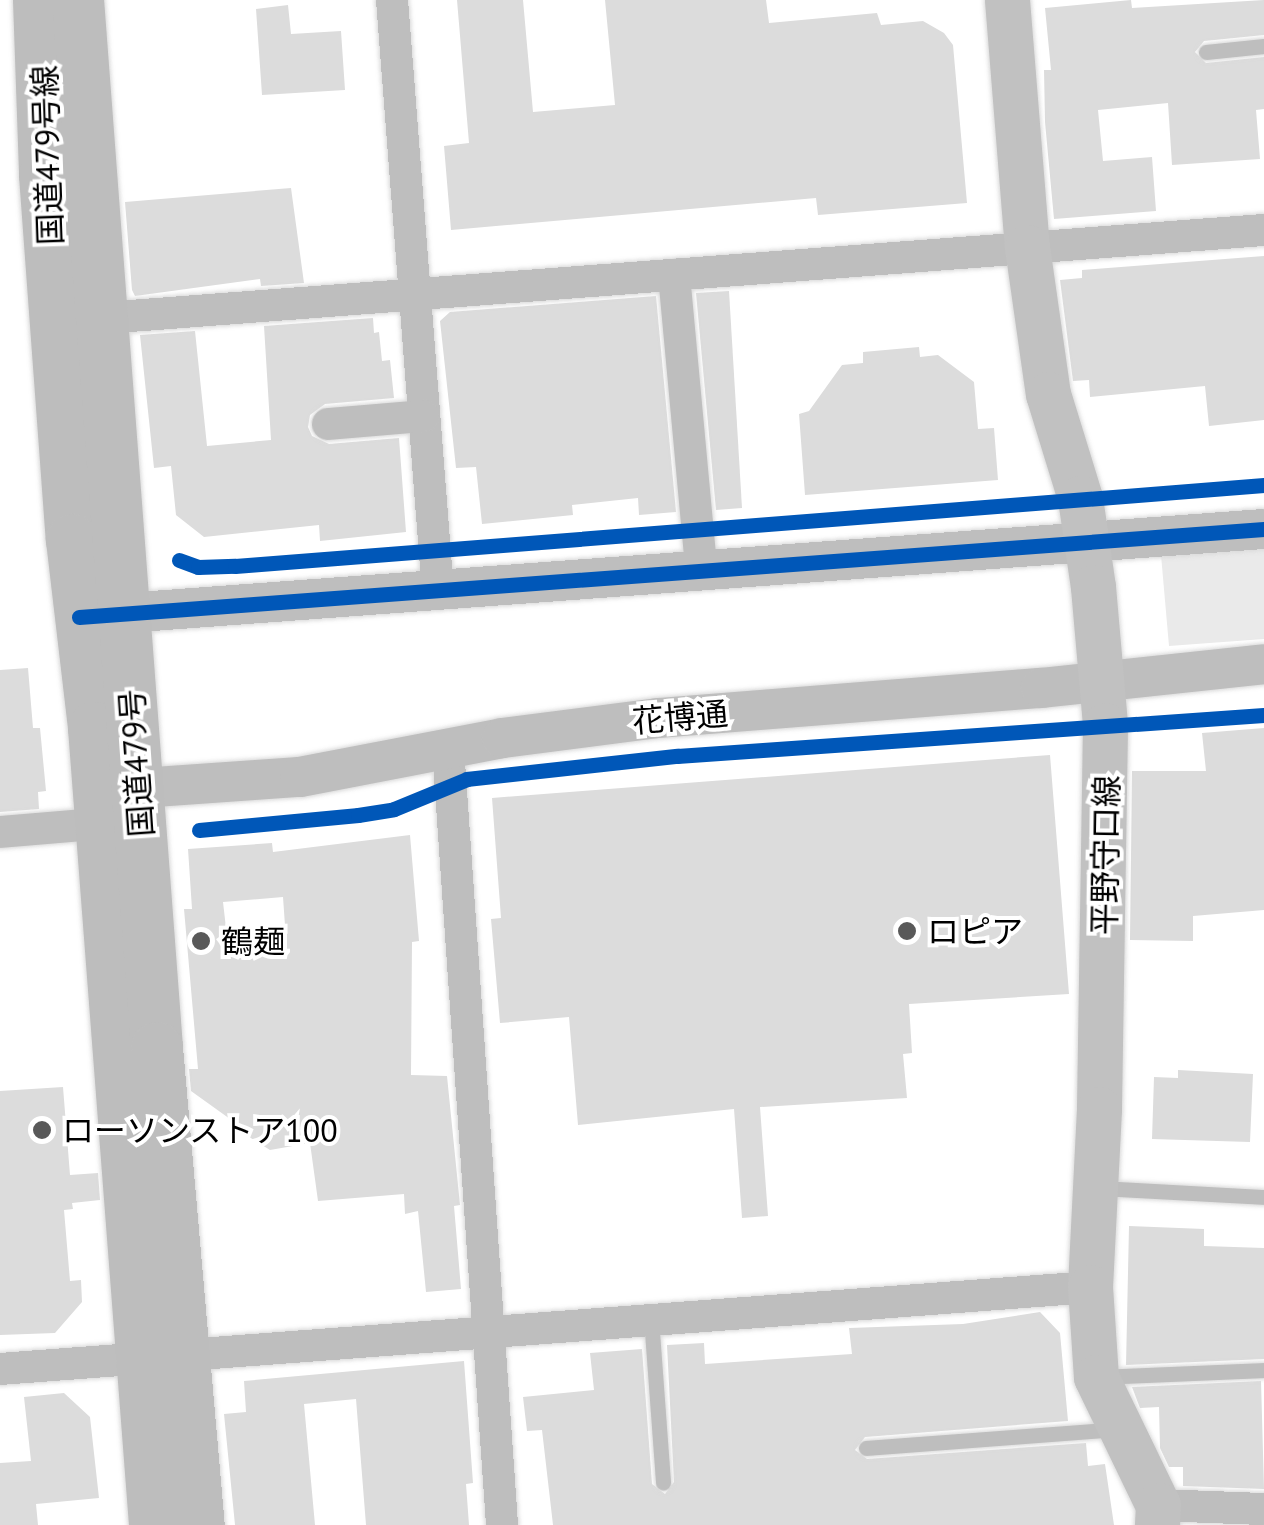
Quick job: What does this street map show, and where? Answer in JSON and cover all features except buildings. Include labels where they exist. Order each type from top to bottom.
[{"type":"highway","name":"国道479号線","points":[[39,0],[79,313]]},
{"type":"highway","name":"国道479号","points":[[78,0],[79,313],[101,615],[164,1355],[199,1525]]},
{"type":"highway","name":"国道479号","points":[[155,1525],[164,1355]]},
{"type":"main road","name":"平野守口線","points":[[1007,0],[1027,246],[1048,394],[1080,498],[1106,758],[1097,1188],[1090,1287],[1096,1377],[1157,1515]]},
{"type":"street","points":[[392,0],[438,592]]},
{"type":"street","points":[[79,313],[414,294],[1264,230]]},
{"type":"street","points":[[674,275],[702,574]]},
{"type":"street","points":[[328,424],[424,416]]},
{"type":"street","points":[[101,615],[1264,530]]},
{"type":"street","name":"花博通","points":[[119,806],[448,748],[658,718],[1264,664]]},
{"type":"street","points":[[448,748],[502,1525]]},
{"type":"street","points":[[0,832],[119,806]]},
{"type":"street","points":[[0,1369],[490,1329],[1090,1287]]},
{"type":"street","points":[[1157,1515],[1264,1509]]},
{"type":"lane","points":[[1206,52],[1264,46]]},
{"type":"lane","points":[[1097,1188],[1264,1198]]},
{"type":"lane","points":[[651,1318],[663,1483]]},
{"type":"lane","points":[[1096,1377],[1264,1370]]},
{"type":"lane","points":[[866,1448],[1122,1429]]},
{"type":"shaded area","points":[[1264,547],[1264,639],[1169,646],[1161,555]]},
{"type":"cycle path","points":[[179,560],[198,567],[235,566],[1264,485]]},
{"type":"cycle path","points":[[79,617],[1264,529]]},
{"type":"cycle path","points":[[199,830],[358,815],[394,809],[467,779],[677,756],[1264,715]]},
{"type":"place","name":"ロピア","points":[[907,931]]},
{"type":"place","name":"鶴麺","points":[[201,941]]},
{"type":"place","name":"ローソンストア100","points":[[42,1130]]}]
